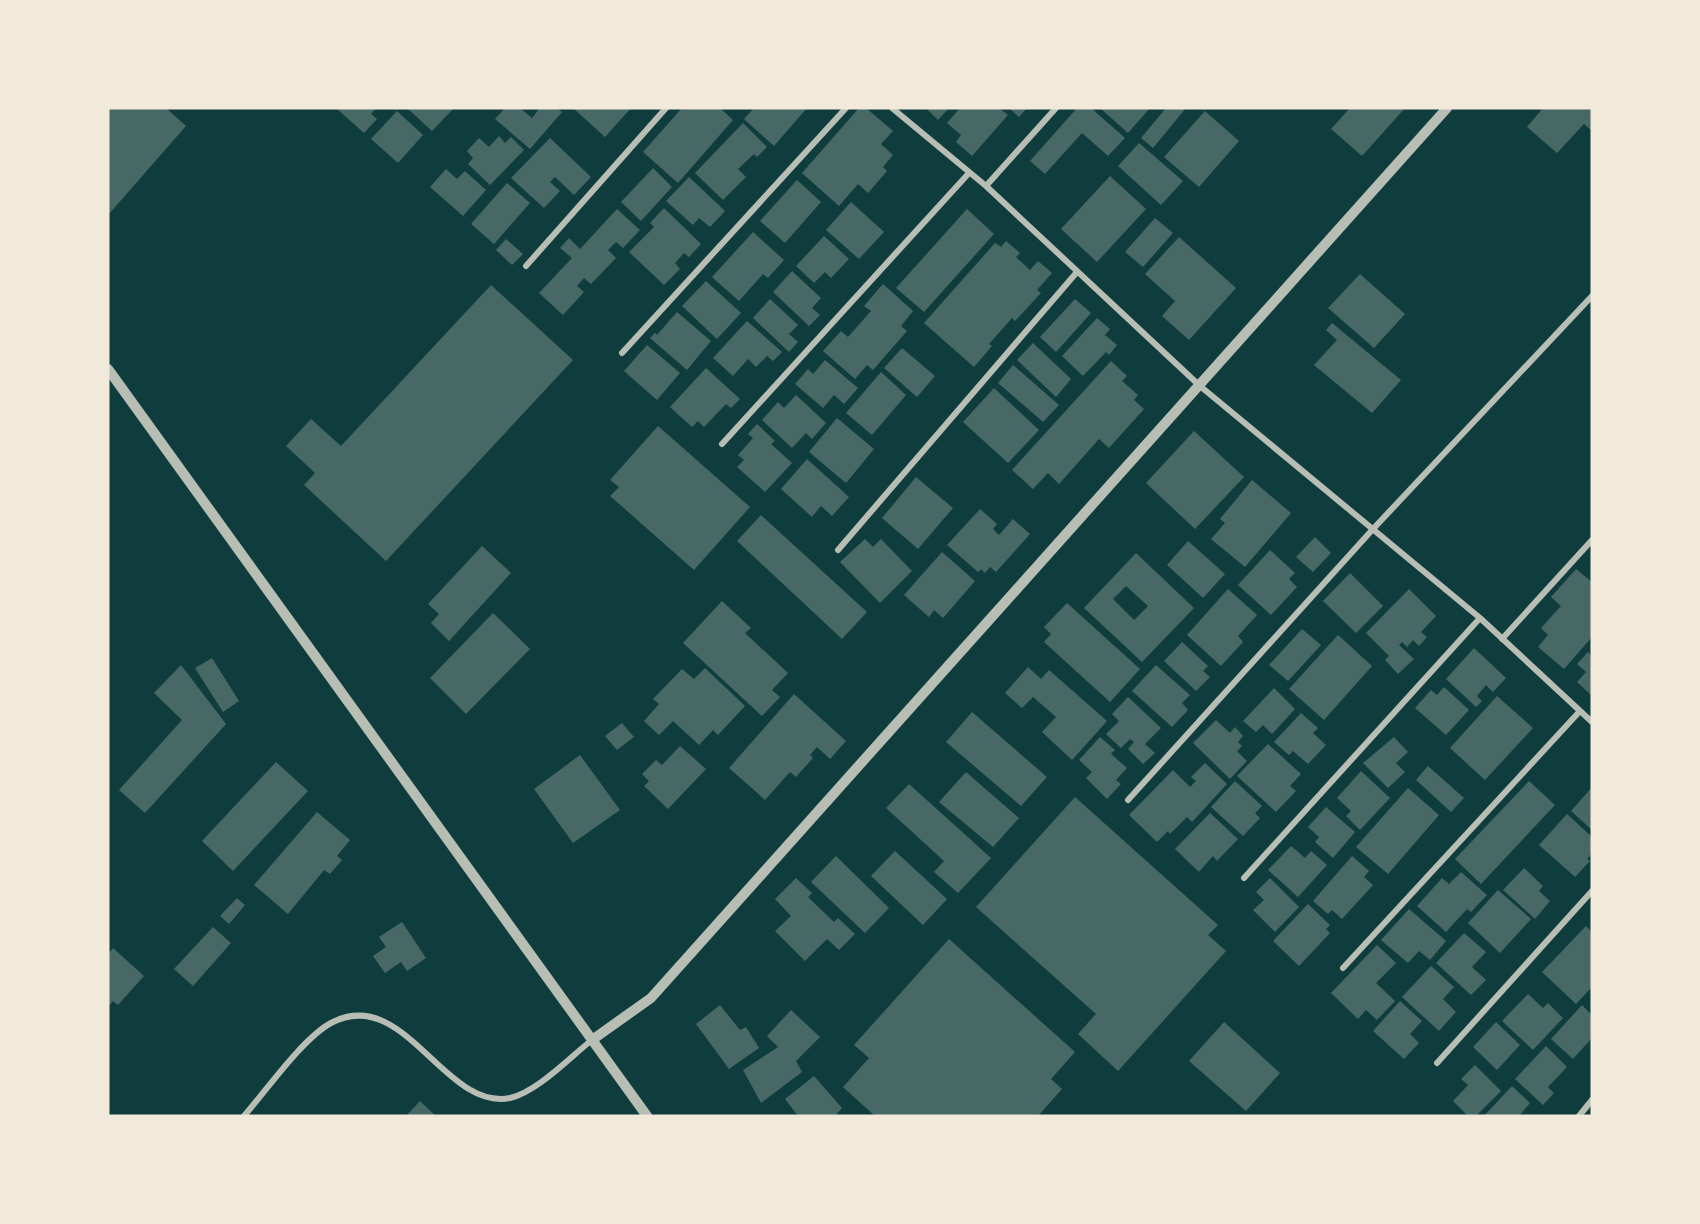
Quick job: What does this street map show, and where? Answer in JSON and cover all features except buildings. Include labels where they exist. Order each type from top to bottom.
[{"type":"street","points":[[526,266],[666,108]]},
{"type":"street","points":[[622,352],[846,108]]},
{"type":"street","points":[[892,108],[986,186],[1200,386],[1480,618],[1592,722]]},
{"type":"street","points":[[986,186],[1056,108]]},
{"type":"street","points":[[244,1116],[315,1035],[332,1023],[352,1017],[373,1018],[393,1026],[474,1093],[492,1098],[510,1098],[527,1092],[592,1040],[651,998],[1446,108]]},
{"type":"street","points":[[722,444],[969,174]]},
{"type":"street","points":[[838,550],[1077,272]]},
{"type":"street","points":[[1128,800],[1373,529],[1592,296]]},
{"type":"street","points":[[108,369],[647,1116]]},
{"type":"street","points":[[1502,639],[1592,540]]},
{"type":"street","points":[[1244,878],[1480,618]]},
{"type":"street","points":[[1343,968],[1580,711]]},
{"type":"street","points":[[1437,1063],[1592,891]]},
{"type":"street","points":[[1579,1116],[1592,1100]]}]
